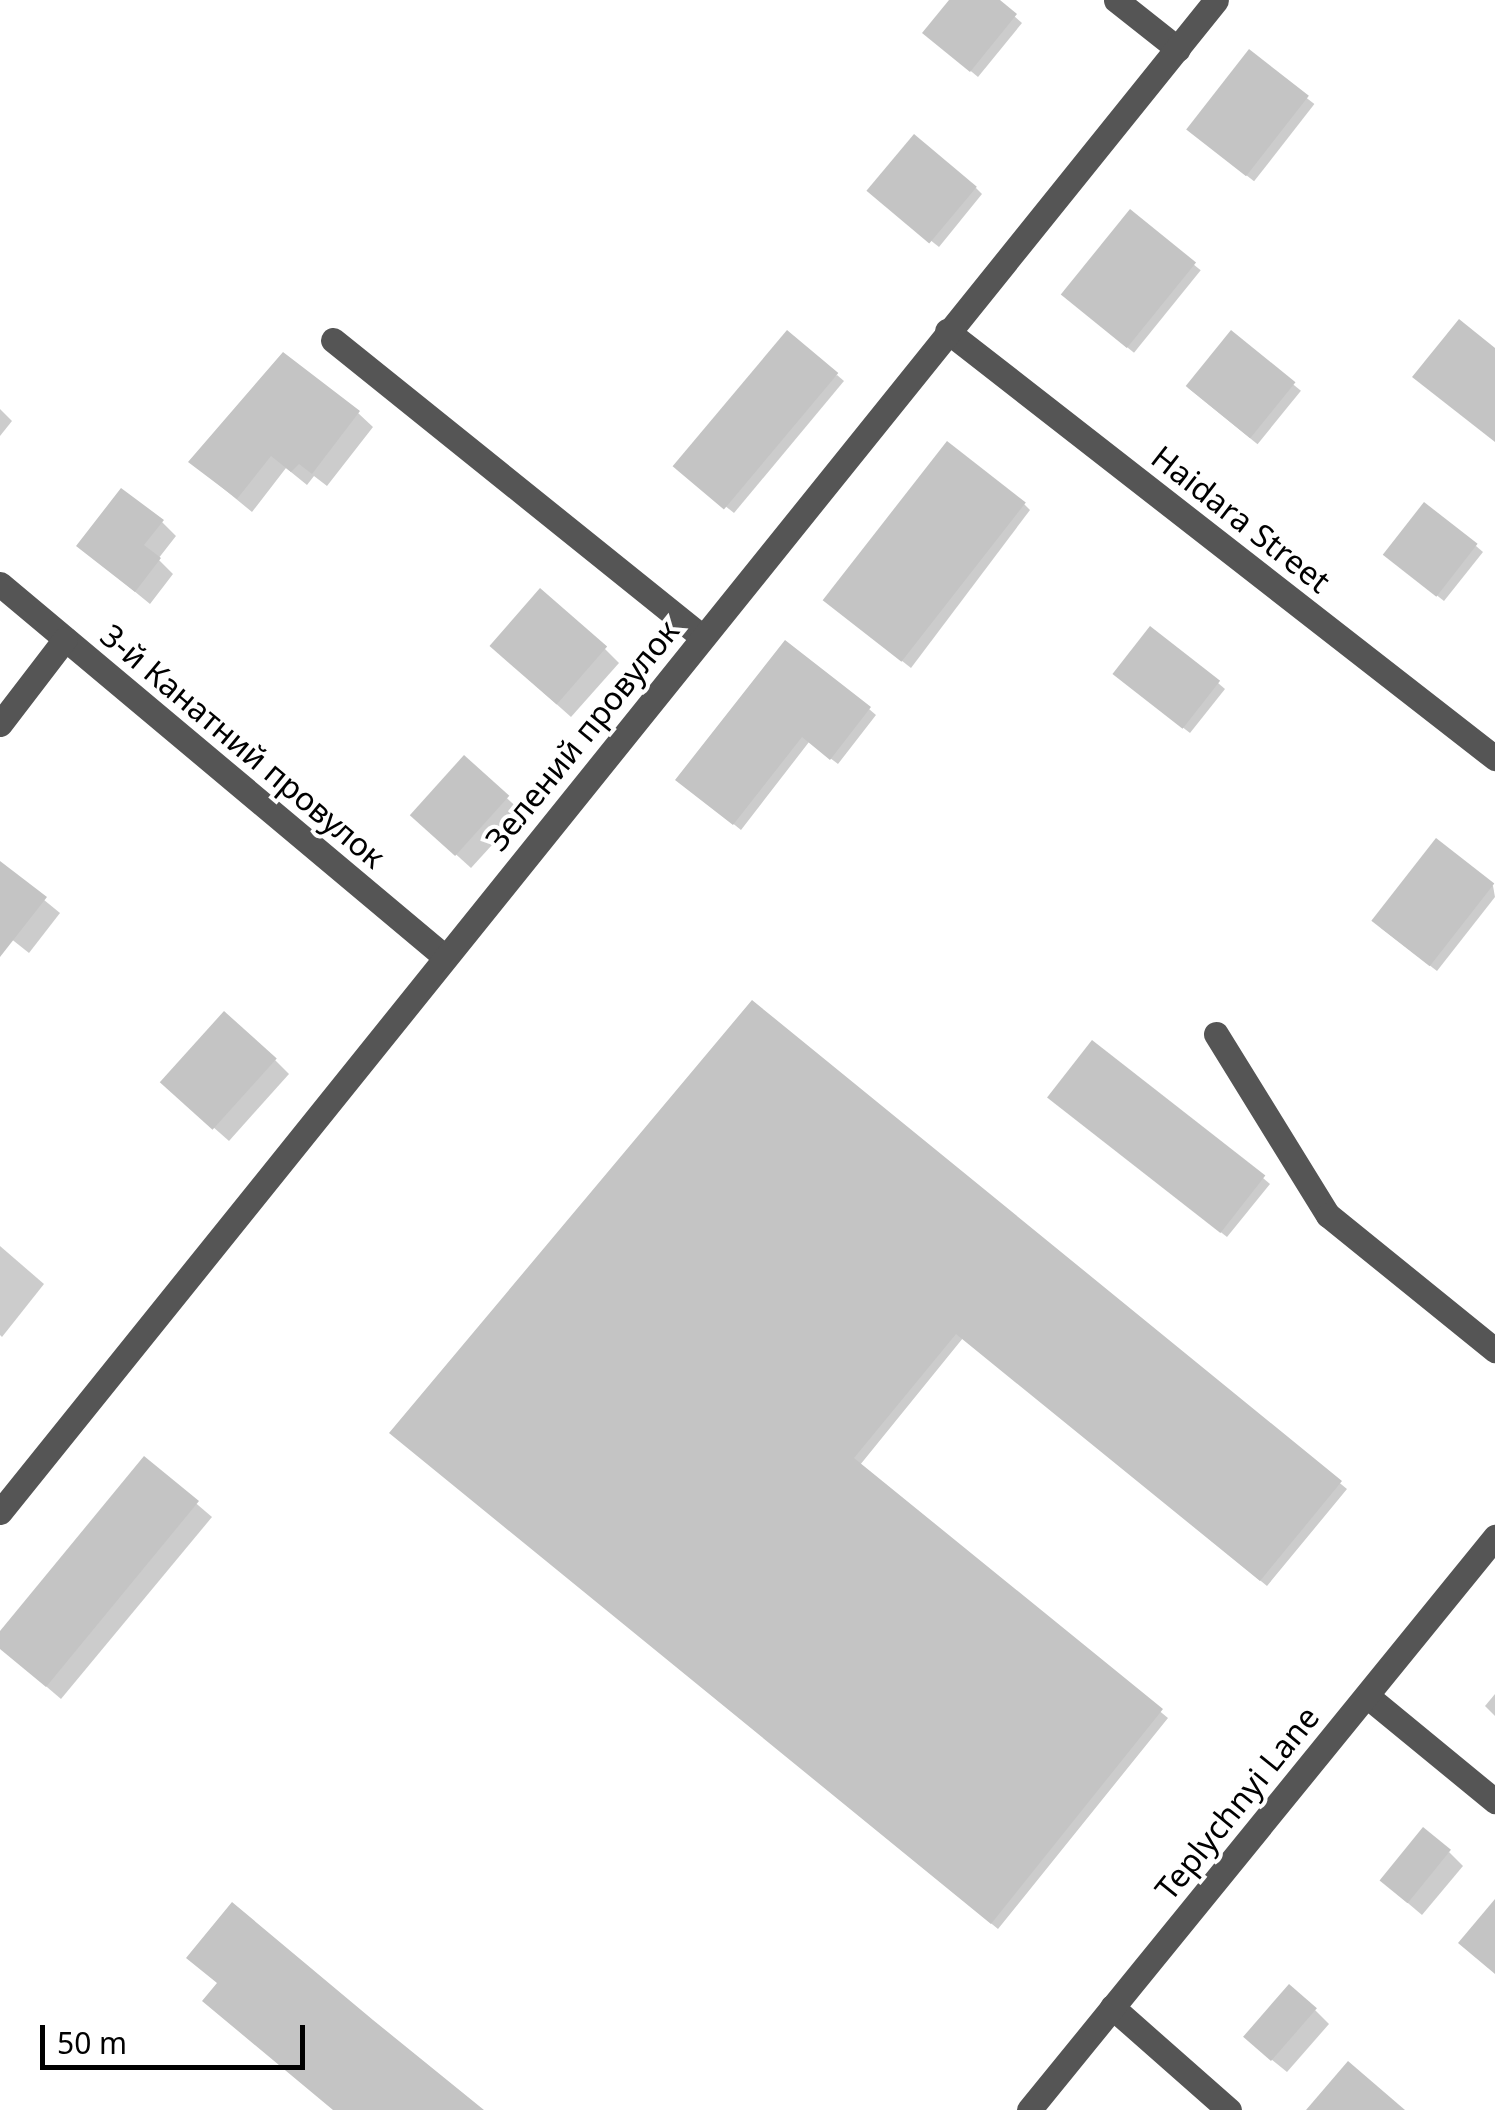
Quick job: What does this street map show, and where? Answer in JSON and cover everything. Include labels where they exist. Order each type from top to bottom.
[{"type":"street","points":[[1116,0],[1178,48]]},
{"type":"street","name":"Зелений провулок","points":[[0,1512],[1216,0]]},
{"type":"street","name":"Haidara Street","points":[[947,331],[1495,758]]},
{"type":"street","points":[[333,340],[702,637]]},
{"type":"street","name":"3-й Канатний провулок","points":[[0,584],[445,957]]},
{"type":"street","points":[[0,724],[65,640]]},
{"type":"street","points":[[1216,1034],[1328,1215],[1495,1350]]},
{"type":"street","name":"Teplychnyi Lane","points":[[1029,2110],[1495,1537]]},
{"type":"street","points":[[1368,1696],[1495,1800]]},
{"type":"street","points":[[1112,2007],[1229,2110]]},
{"type":"building","points":[[949,0],[1000,0],[1017,14],[970,72],[922,33]]},
{"type":"building","points":[[1249,49],[1309,96],[1246,176],[1186,129]]},
{"type":"building","points":[[914,134],[977,187],[929,243],[866,191]]},
{"type":"building","points":[[1130,209],[1196,262],[1127,348],[1061,294]]},
{"type":"building","points":[[1459,319],[1495,348],[1495,442],[1412,377]]},
{"type":"building","points":[[787,330],[838,373],[724,509],[673,466]]},
{"type":"building","points":[[1231,330],[1296,382],[1250,438],[1186,386]]},
{"type":"building","points":[[283,352],[360,411],[312,474],[299,464],[291,472],[271,456],[237,499],[188,462]]},
{"type":"building","points":[[947,441],[1026,503],[901,662],[823,600]]},
{"type":"building","points":[[121,488],[164,520],[144,545],[161,558],[135,592],[76,546]]},
{"type":"building","points":[[1424,502],[1478,544],[1436,597],[1383,555]]},
{"type":"building","points":[[540,588],[607,646],[557,705],[489,646]]},
{"type":"building","points":[[1150,626],[1220,681],[1183,729],[1112,674]]},
{"type":"building","points":[[785,640],[871,707],[830,760],[802,737],[733,825],[675,780]]},
{"type":"building","points":[[464,755],[509,796],[455,856],[410,815]]},
{"type":"building","points":[[1436,838],[1494,884],[1430,966],[1371,921]]},
{"type":"building","points":[[0,861],[47,897],[0,957]]},
{"type":"building","points":[[752,1000],[1342,1481],[1260,1581],[956,1334],[854,1458],[1163,1709],[991,1924],[389,1433]]},
{"type":"building","points":[[224,1011],[277,1059],[213,1130],[160,1082]]},
{"type":"building","points":[[1092,1040],[1265,1175],[1220,1233],[1047,1098]]},
{"type":"building","points":[[144,1456],[199,1501],[46,1687],[0,1649],[0,1631]]},
{"type":"building","points":[[1423,1827],[1451,1850],[1408,1903],[1380,1881]]},
{"type":"building","points":[[1495,1899],[1495,1974],[1458,1943]]},
{"type":"building","points":[[232,1902],[484,2110],[333,2110],[202,2001],[217,1983],[186,1958]]},
{"type":"building","points":[[1289,1984],[1317,2008],[1271,2061],[1243,2037]]},
{"type":"building","points":[[1348,2061],[1405,2110],[1306,2110]]}]
